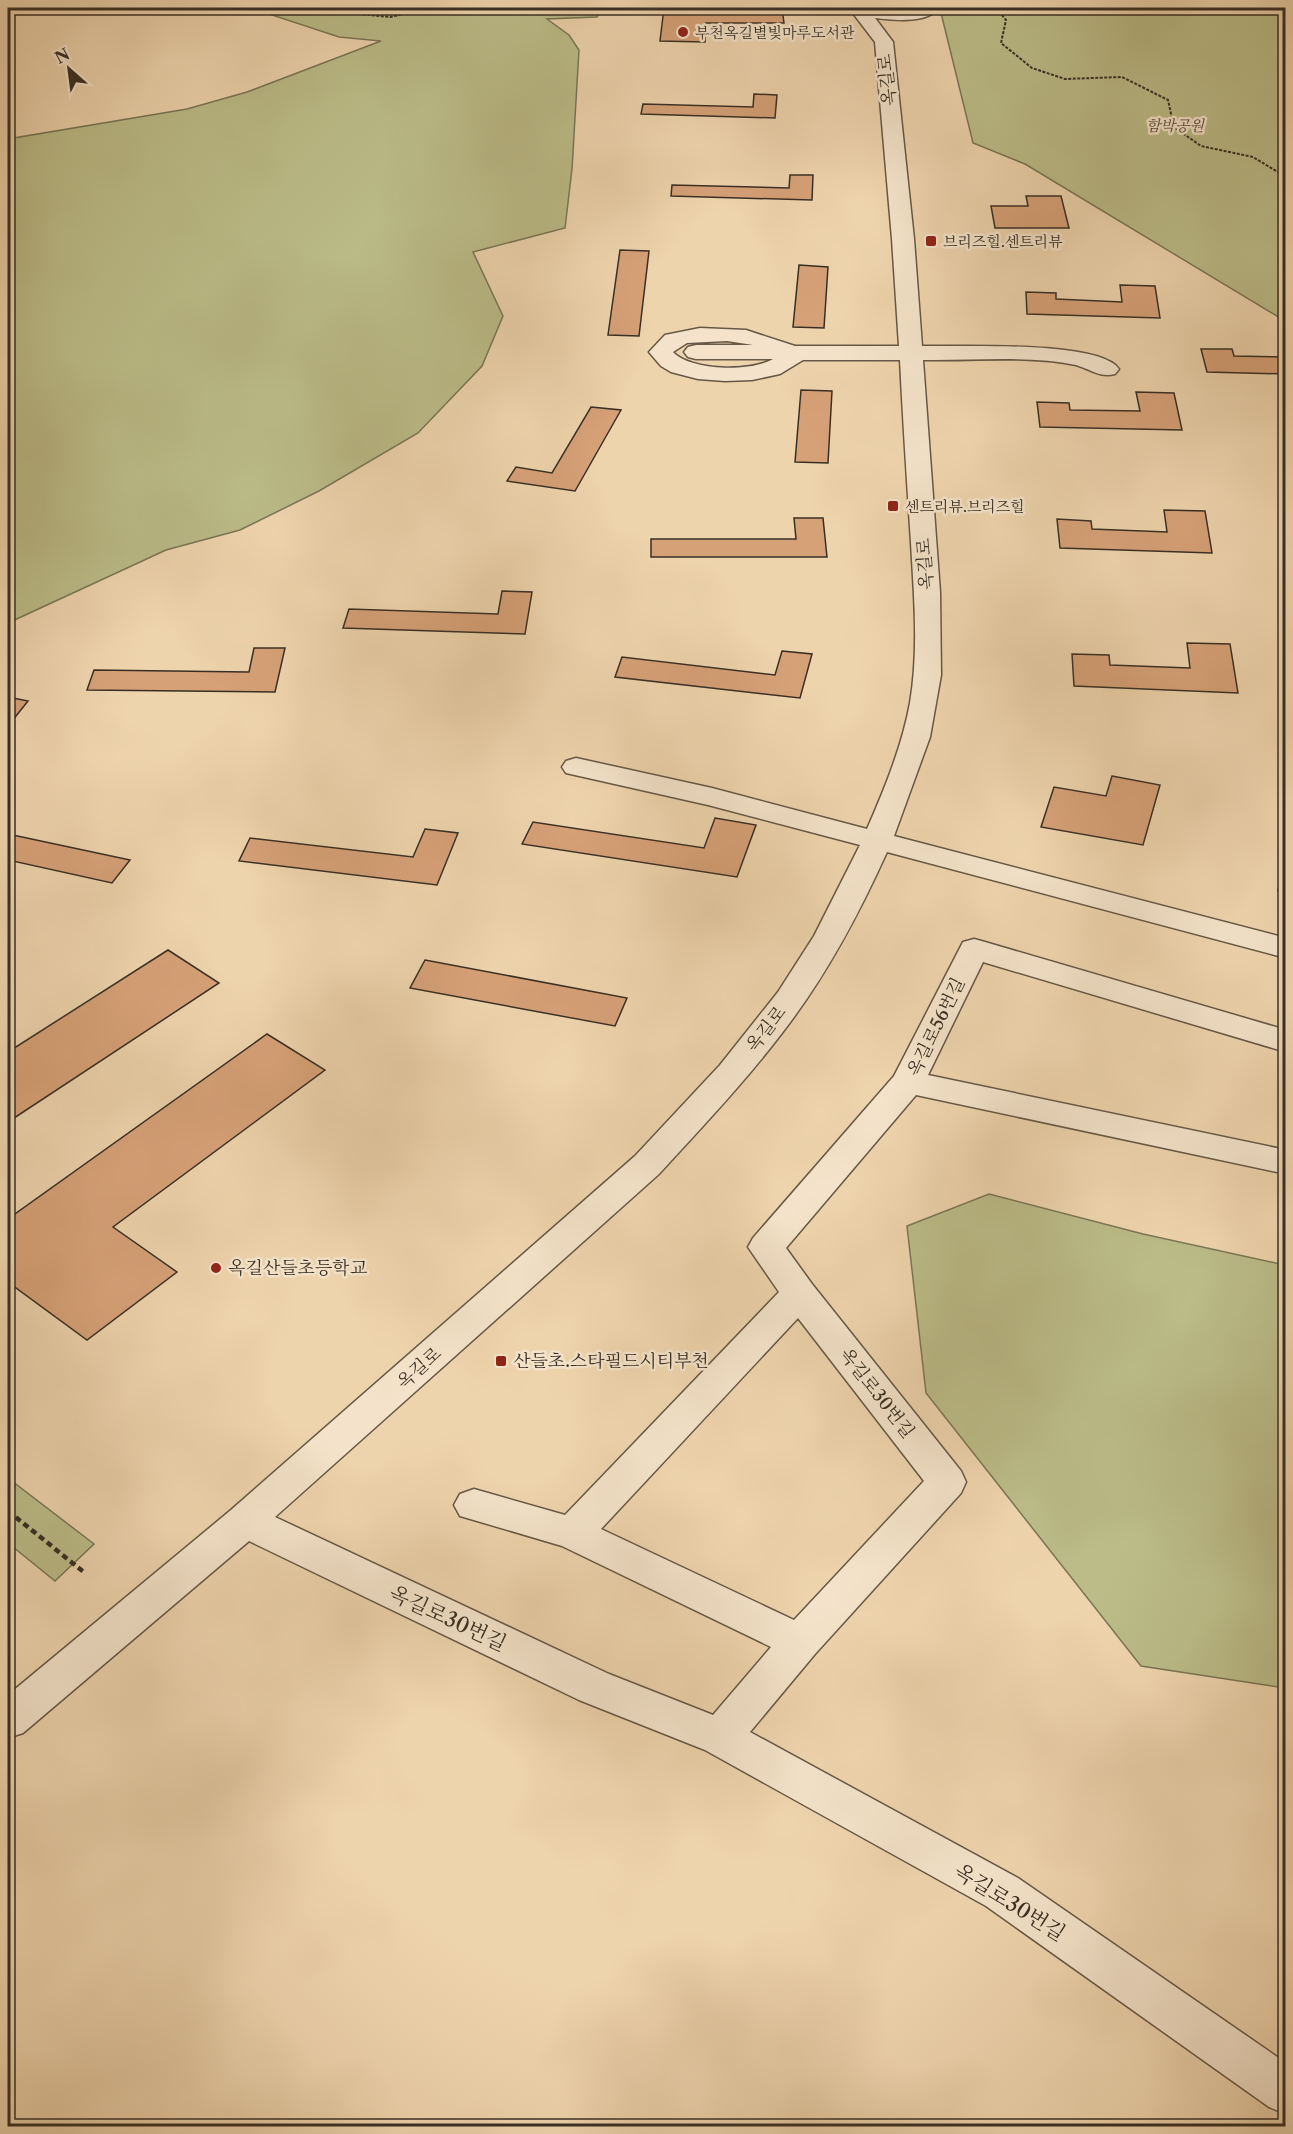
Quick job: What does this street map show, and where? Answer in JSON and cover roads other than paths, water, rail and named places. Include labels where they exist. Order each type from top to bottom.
[{"type":"street","points":[[858,8],[891,14],[927,9]]},
{"type":"street","name":"옥길로","points":[[8,1720],[245,1521],[647,1165],[703,1106],[760,1038],[807,976],[844,912],[908,767],[926,687],[927,592],[903,240],[884,42],[858,8]]},
{"type":"street","name":"옥길로","points":[[884,42],[927,9]]},
{"type":"street","points":[[727,334],[748,335],[796,354],[772,369],[755,372],[712,373],[679,368],[667,360],[661,352],[666,344],[674,339],[693,335],[727,334]]},
{"type":"street","points":[[696,352],[1057,356],[1080,359],[1107,369]]},
{"type":"street","points":[[576,767],[712,797],[1286,948]]},
{"type":"street","name":"옥길로56번길","points":[[1286,1041],[974,949],[908,1082],[1286,1162]]},
{"type":"street","points":[[573,1533],[799,1294],[766,1247],[908,1082]]},
{"type":"street","name":"옥길로30번길","points":[[720,1737],[800,1642],[947,1482],[799,1294]]},
{"type":"street","points":[[474,1505],[573,1533],[800,1642]]},
{"type":"street","name":"옥길로30번길","points":[[245,1521],[594,1687],[720,1737],[1002,1892],[1286,2091]]},
{"type":"place","name":"부천옥길별빛마루도서관","points":[[683,32]]},
{"type":"place","name":"브리즈힐.센트리뷰","points":[[931,241]]},
{"type":"place","name":"센트리뷰.브리즈힐","points":[[893,506]]},
{"type":"place","name":"옥길산들초등학교","points":[[216,1268]]},
{"type":"place","name":"산들초.스타필드시티부천","points":[[501,1361]]},
{"type":"park label","name":"함박공원","points":[[1175,125]]}]
